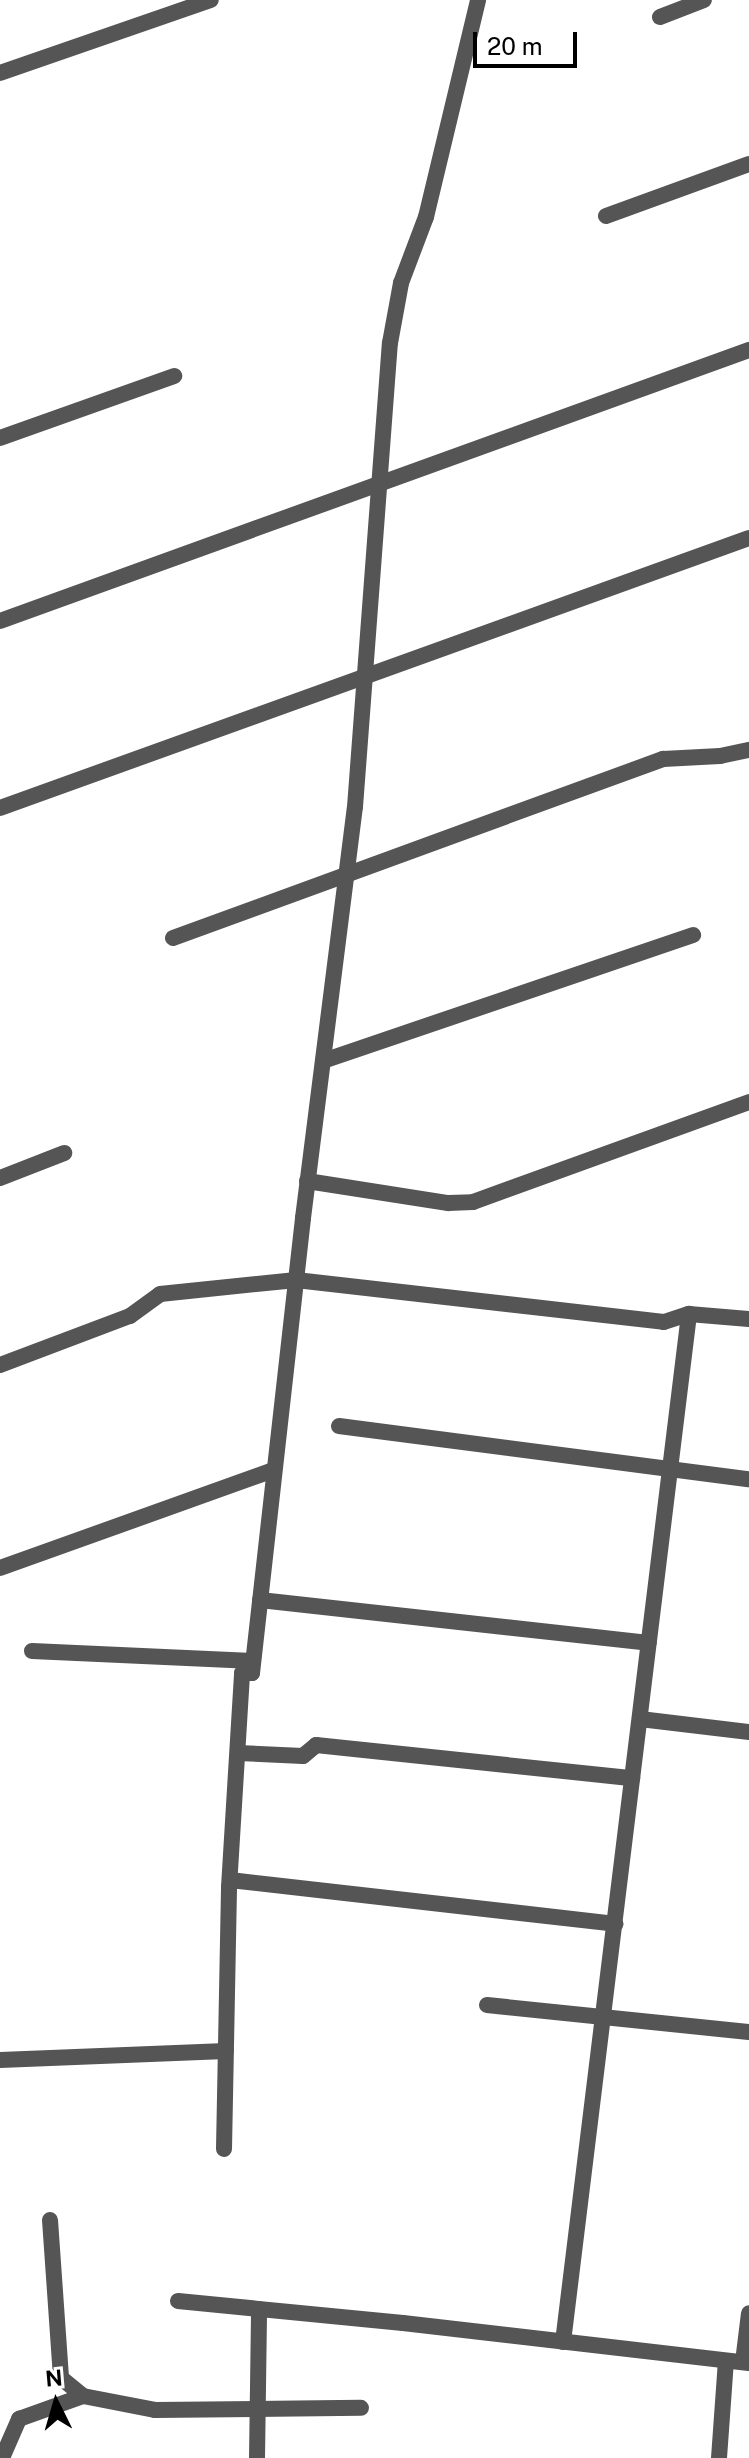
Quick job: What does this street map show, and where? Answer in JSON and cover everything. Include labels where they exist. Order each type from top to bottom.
[{"type":"street","points":[[0,73],[211,0]]},
{"type":"street","points":[[224,2149],[230,1880],[242,1673],[252,1673],[307,1181],[346,874],[390,343],[401,283],[426,217],[478,0]]},
{"type":"street","points":[[660,17],[704,0]]},
{"type":"street","points":[[606,216],[749,164]]},
{"type":"street","points":[[0,621],[749,350]]},
{"type":"street","points":[[0,438],[174,376]]},
{"type":"street","points":[[0,808],[749,538]]},
{"type":"street","points":[[173,938],[663,759],[720,756],[749,750]]},
{"type":"street","points":[[323,1061],[693,935]]},
{"type":"street","points":[[307,1181],[448,1203],[473,1202],[749,1102]]},
{"type":"street","points":[[0,1178],[64,1153]]},
{"type":"street","points":[[0,1365],[130,1316],[160,1294],[296,1280],[664,1322],[689,1314],[749,1319]]},
{"type":"street","points":[[563,2342],[689,1314]]},
{"type":"street","points":[[339,1426],[749,1479]]},
{"type":"street","points":[[0,1568],[274,1470]]},
{"type":"street","points":[[260,1600],[649,1643]]},
{"type":"street","points":[[32,1651],[253,1661]]},
{"type":"street","points":[[640,1719],[749,1732]]},
{"type":"street","points":[[238,1753],[303,1756],[316,1745],[632,1778]]},
{"type":"street","points":[[230,1880],[615,1924]]},
{"type":"street","points":[[487,2005],[749,2032]]},
{"type":"street","points":[[0,2060],[226,2051]]},
{"type":"street","points":[[50,2220],[61,2378],[83,2396],[155,2410],[361,2408]]},
{"type":"street","points":[[178,2301],[739,2362]]},
{"type":"street","points":[[257,2458],[259,2309]]},
{"type":"street","points":[[719,2458],[749,2313]]},
{"type":"street","points":[[2,2458],[19,2419],[83,2396]]}]
